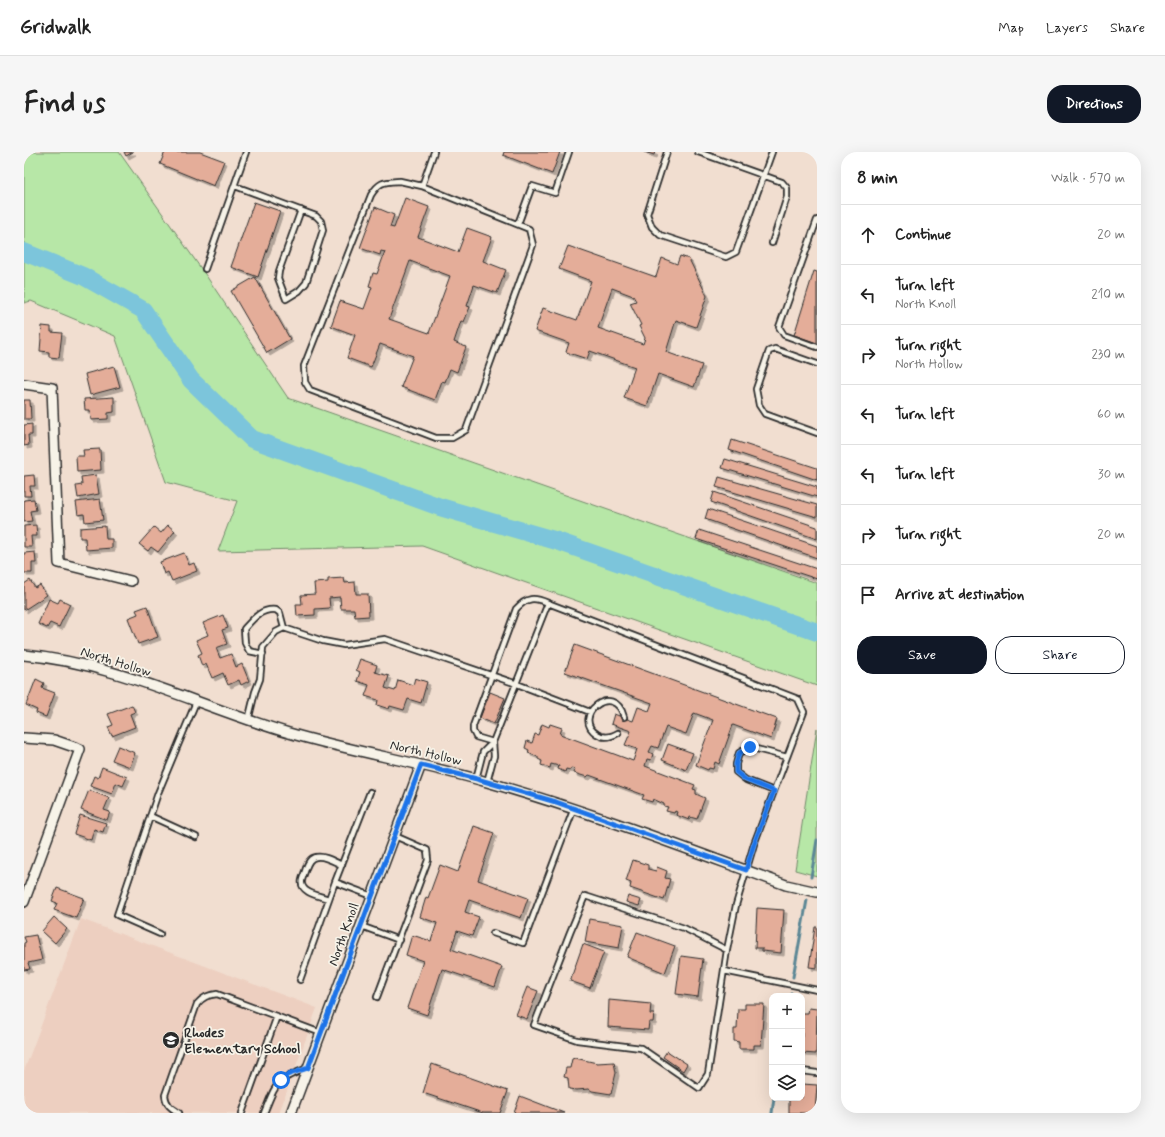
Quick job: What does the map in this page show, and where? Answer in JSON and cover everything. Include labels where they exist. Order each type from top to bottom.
[{"type":"street","points":[[24,384],[52,388],[59,563],[131,581]]},
{"type":"street","name":"North Hollow","points":[[24,655],[103,669],[248,721],[338,746],[476,779],[574,808],[786,885],[817,892]]},
{"type":"street","points":[[24,738],[54,740],[80,749],[24,902]]},
{"type":"street","name":"North Knoll","points":[[291,1113],[421,765]]},
{"type":"lane","points":[[206,268],[246,152]]},
{"type":"lane","points":[[422,186],[434,152]]},
{"type":"lane","points":[[518,224],[532,186],[555,193],[569,152]]},
{"type":"lane","points":[[667,152],[647,214],[652,227],[660,235],[726,257],[736,252],[772,152]]},
{"type":"lane","points":[[698,152],[782,182],[787,188],[787,197],[772,242]]},
{"type":"lane","points":[[400,181],[422,186],[529,229],[533,245],[466,430],[452,438],[436,438],[310,390],[305,382],[304,366],[371,195],[377,185],[388,182],[400,181]]},
{"type":"lane","points":[[234,186],[301,210],[316,216],[321,221],[323,230],[306,283],[299,291],[286,299],[278,278],[279,271],[301,210]]},
{"type":"lane","points":[[817,220],[779,327],[784,336],[817,347]]},
{"type":"lane","points":[[817,364],[775,349],[769,352],[756,390],[759,405],[765,414],[817,433]]},
{"type":"lane","points":[[493,742],[476,737],[473,731],[473,726],[516,609],[521,603],[529,600],[537,599],[798,699],[804,712],[754,844],[736,905],[727,950],[708,1074],[699,1088],[641,1048],[577,1040],[534,1025],[585,896],[684,928],[727,950]]},
{"type":"lane","points":[[476,779],[483,752],[493,742],[548,604]]},
{"type":"lane","points":[[262,654],[249,651],[245,643],[244,630],[257,615],[270,609],[276,610],[280,614],[284,628]]},
{"type":"lane","points":[[248,721],[255,692],[260,679],[263,647],[276,632],[284,628],[323,641],[344,645],[385,639],[517,684],[590,712]]},
{"type":"lane","points":[[160,934],[117,914],[158,793],[196,702]]},
{"type":"lane","points":[[618,733],[606,737],[595,733],[589,722],[590,712],[594,706],[599,703],[610,702],[620,707],[624,717]]},
{"type":"lane","points":[[486,782],[494,756],[493,742]]},
{"type":"lane","points":[[774,791],[746,780],[736,772],[736,764],[739,753],[750,747],[787,757]]},
{"type":"lane","points":[[300,980],[335,882],[370,792]]},
{"type":"lane","points":[[493,933],[523,943],[574,808]]},
{"type":"lane","points":[[150,816],[196,838]]},
{"type":"lane","points":[[378,996],[428,860],[427,850],[394,836]]},
{"type":"lane","points":[[329,899],[312,894],[302,886],[302,880],[309,861],[315,857],[320,857],[342,865]]},
{"type":"lane","points":[[335,882],[372,896]]},
{"type":"lane","points":[[361,926],[398,940]]},
{"type":"lane","points":[[724,971],[817,990]]},
{"type":"lane","points":[[178,1113],[169,1106],[165,1095],[197,1004],[202,999],[217,994],[321,1033]]},
{"type":"lane","points":[[242,1113],[277,1016]]},
{"type":"lane","points":[[264,1113],[275,1086],[287,1075],[308,1068]]},
{"type":"lane","points":[[805,1071],[817,1073]]},
{"type":"shaded area","name":"Rhodes Elementary School","points":[[81,919],[317,1008],[279,1113],[24,1113],[24,1071]]},
{"type":"green space","points":[[24,152],[119,152],[207,277],[288,398],[817,583],[817,686],[422,546],[218,551],[237,501],[166,482],[115,336],[31,301],[24,303]]},
{"type":"green space","points":[[817,728],[817,876],[795,870]]},
{"type":"building","points":[[124,152],[133,152],[126,156]]},
{"type":"building","points":[[165,152],[200,152],[224,161],[214,186],[160,164]]},
{"type":"building","points":[[504,152],[560,152],[552,174],[503,155]]},
{"type":"building","points":[[644,152],[655,152],[654,155]]},
{"type":"building","points":[[405,198],[429,207],[418,237],[458,252],[467,228],[492,237],[483,261],[506,270],[497,293],[474,285],[467,306],[470,307],[464,322],[461,321],[454,342],[466,347],[457,372],[450,369],[445,382],[442,381],[435,400],[401,387],[413,356],[380,344],[371,367],[347,358],[355,335],[331,326],[340,301],[364,309],[372,287],[369,286],[373,273],[377,274],[385,252],[381,251],[380,255],[360,248],[375,207],[394,215],[390,227],[394,228]],"holes":[[[410,261],[450,276],[429,333],[389,319]]]},
{"type":"building","points":[[254,202],[280,211],[258,277],[231,267]]},
{"type":"building","points":[[568,246],[656,277],[662,258],[677,264],[680,256],[689,259],[707,296],[696,327],[676,320],[666,352],[702,365],[694,387],[658,374],[647,406],[624,398],[635,367],[590,351],[587,359],[566,352],[569,343],[535,331],[543,308],[577,320],[591,281],[559,269]],"holes":[[[612,288],[633,296],[636,301],[630,303],[641,325],[639,326],[645,338],[643,344],[598,328]]]},
{"type":"building","points":[[814,271],[817,272],[817,343],[794,335]]},
{"type":"building","points":[[255,277],[290,339],[267,353],[231,291]]},
{"type":"building","points":[[42,326],[51,327],[51,332],[62,333],[59,358],[49,357],[49,352],[40,351]]},
{"type":"building","points":[[114,366],[120,387],[90,395],[85,374]]},
{"type":"building","points":[[114,397],[114,412],[108,413],[108,419],[91,420],[90,410],[85,410],[84,399]]},
{"type":"building","points":[[24,400],[30,400],[31,419],[24,419]]},
{"type":"building","points":[[32,424],[32,435],[28,435],[29,445],[24,446],[24,425]]},
{"type":"building","points":[[732,440],[817,468],[817,480],[729,450]]},
{"type":"building","points":[[100,449],[101,470],[77,472],[76,456],[84,456],[83,450]]},
{"type":"building","points":[[725,459],[817,487],[817,497],[722,468]]},
{"type":"building","points":[[34,475],[35,486],[30,486],[31,496],[24,496],[24,476]]},
{"type":"building","points":[[96,475],[99,494],[78,498],[76,486],[82,485],[81,477]]},
{"type":"building","points":[[719,477],[817,505],[817,517],[716,487]]},
{"type":"building","points":[[714,492],[817,527],[817,539],[711,502]]},
{"type":"building","points":[[34,499],[36,510],[30,511],[32,521],[24,522],[24,500]]},
{"type":"building","points":[[100,499],[103,520],[85,522],[84,514],[78,515],[76,502]]},
{"type":"building","points":[[708,509],[817,546],[817,558],[705,519]]},
{"type":"building","points":[[36,525],[37,536],[31,536],[32,547],[24,547],[24,526]]},
{"type":"building","points":[[168,525],[175,531],[158,552],[151,547],[148,551],[139,544],[154,527],[161,533]]},
{"type":"building","points":[[105,526],[106,539],[112,539],[112,548],[86,550],[85,538],[80,538],[80,528]]},
{"type":"building","points":[[699,530],[817,569],[817,579],[696,539]]},
{"type":"building","points":[[35,552],[36,563],[32,563],[32,573],[24,573],[24,553]]},
{"type":"building","points":[[184,553],[189,565],[194,563],[197,571],[172,581],[168,572],[164,574],[160,562]]},
{"type":"building","points":[[344,578],[345,583],[355,582],[356,594],[368,594],[369,616],[355,617],[354,609],[341,609],[340,597],[329,598],[330,608],[315,609],[315,615],[297,616],[296,604],[302,604],[301,595],[315,594],[314,583],[328,582],[328,579]]},
{"type":"building","points":[[30,580],[35,588],[40,585],[47,595],[24,610],[24,584]]},
{"type":"building","points":[[49,599],[58,603],[60,599],[70,604],[59,627],[50,623],[47,628],[38,624]]},
{"type":"building","points":[[147,606],[158,637],[138,644],[128,618],[138,614],[136,610]]},
{"type":"building","points":[[223,615],[228,628],[222,630],[227,644],[216,648],[220,658],[231,654],[236,667],[242,664],[249,681],[241,685],[239,680],[228,685],[223,673],[212,678],[206,664],[202,666],[198,655],[202,653],[196,640],[208,635],[203,623]]},
{"type":"building","points":[[575,645],[777,719],[771,739],[733,725],[719,764],[715,762],[713,769],[709,768],[708,770],[696,765],[713,720],[694,713],[686,734],[666,727],[658,748],[652,746],[649,752],[653,754],[651,760],[647,759],[645,766],[695,785],[693,789],[696,790],[696,794],[705,798],[697,819],[690,817],[689,820],[676,815],[677,812],[675,811],[674,813],[666,811],[668,807],[653,799],[652,802],[642,799],[644,795],[589,775],[587,777],[574,773],[575,769],[566,769],[565,772],[558,769],[559,766],[551,764],[550,768],[541,765],[542,761],[538,759],[538,757],[528,753],[529,750],[525,748],[527,741],[532,743],[535,734],[538,735],[542,724],[549,727],[550,724],[562,728],[560,734],[633,761],[637,749],[625,745],[631,731],[611,724],[614,714],[633,721],[638,707],[649,711],[652,703],[565,672]]},
{"type":"building","points":[[360,659],[377,665],[375,672],[389,676],[385,688],[395,691],[398,680],[413,685],[415,678],[427,682],[421,703],[408,699],[404,710],[390,706],[389,709],[377,705],[378,700],[365,696],[369,685],[357,681],[360,672],[356,670]]},
{"type":"building","points":[[36,679],[44,683],[42,688],[55,693],[46,717],[36,713],[37,710],[26,705]]},
{"type":"building","points":[[490,692],[505,698],[494,724],[480,718]]},
{"type":"building","points":[[132,705],[135,712],[130,714],[135,727],[112,736],[108,727],[113,725],[108,714]]},
{"type":"building","points":[[668,744],[693,753],[686,770],[662,760]]},
{"type":"building","points":[[118,746],[135,753],[130,767],[112,760]]},
{"type":"building","points":[[102,767],[127,777],[123,786],[116,783],[112,794],[90,786],[94,776],[98,778]]},
{"type":"building","points":[[89,790],[109,798],[104,810],[110,812],[107,820],[81,810]]},
{"type":"building","points":[[80,815],[106,823],[103,832],[94,829],[91,840],[74,834]]},
{"type":"building","points":[[474,826],[494,833],[478,880],[528,898],[521,918],[469,900],[465,912],[479,917],[472,936],[457,931],[451,949],[502,967],[495,987],[442,969],[427,1015],[407,1008],[423,961],[406,955],[412,935],[431,941],[437,923],[420,917],[426,897],[428,898],[440,865],[458,872]]},
{"type":"building","points":[[633,860],[648,865],[648,869],[656,871],[657,867],[667,871],[665,878],[670,879],[664,900],[630,888],[631,883],[626,881]]},
{"type":"building","points":[[57,888],[84,898],[76,918],[54,910],[57,903],[52,901]]},
{"type":"building","points":[[628,896],[641,900],[639,906],[626,902]]},
{"type":"building","points":[[757,908],[784,910],[781,953],[762,951],[762,948],[755,948]]},
{"type":"building","points":[[54,917],[67,929],[55,943],[42,931]]},
{"type":"building","points":[[589,919],[623,925],[619,948],[585,942]]},
{"type":"building","points":[[815,927],[817,927],[817,968],[809,967]]},
{"type":"building","points":[[637,932],[675,946],[665,973],[627,957]]},
{"type":"building","points":[[36,935],[42,960],[28,963],[30,969],[24,970],[24,943],[26,942],[24,937]]},
{"type":"building","points":[[583,944],[604,952],[590,988],[570,981]]},
{"type":"building","points":[[681,956],[703,959],[698,997],[676,994]]},
{"type":"building","points":[[527,987],[538,991],[527,1019],[516,1015]]},
{"type":"building","points":[[609,1000],[651,1004],[650,1014],[654,1014],[653,1022],[649,1022],[648,1030],[608,1027]]},
{"type":"building","points":[[745,1004],[764,1004],[761,1045],[754,1045],[754,1049],[739,1049],[739,1042],[734,1041],[734,1029],[737,1029],[738,1009],[745,1009]]},
{"type":"building","points":[[809,1008],[817,1009],[816,1054],[805,1053],[805,1013],[808,1013]]},
{"type":"building","points":[[667,1051],[687,1064],[683,1071],[663,1057]]},
{"type":"building","points":[[575,1058],[597,1063],[614,1062],[616,1073],[611,1094],[592,1091],[589,1089],[569,1089],[568,1078],[564,1077],[566,1068],[570,1068],[572,1059]]},
{"type":"building","points":[[432,1064],[508,1091],[500,1113],[483,1113],[423,1093]]},
{"type":"building","points":[[805,1084],[817,1085],[815,1113],[789,1113],[789,1101],[805,1101]]},
{"type":"building","points":[[520,1096],[564,1113],[514,1113]]},
{"type":"waterway","points":[[24,252],[83,276],[143,310],[191,380],[252,439],[440,507],[557,541],[817,632]]},
{"type":"waterway","points":[[811,877],[817,840]]},
{"type":"waterway","points":[[793,977],[807,900]]},
{"type":"waterway","points":[[772,1113],[774,1101]]},
{"type":"place","name":"Rhodes Elementary School","points":[[171,1040]]},
{"type":"route","points":[[281,1080],[287,1075],[308,1068],[421,765],[477,779],[556,802],[746,870],[774,791],[746,780],[736,772],[736,764],[739,753],[750,747]]}]
